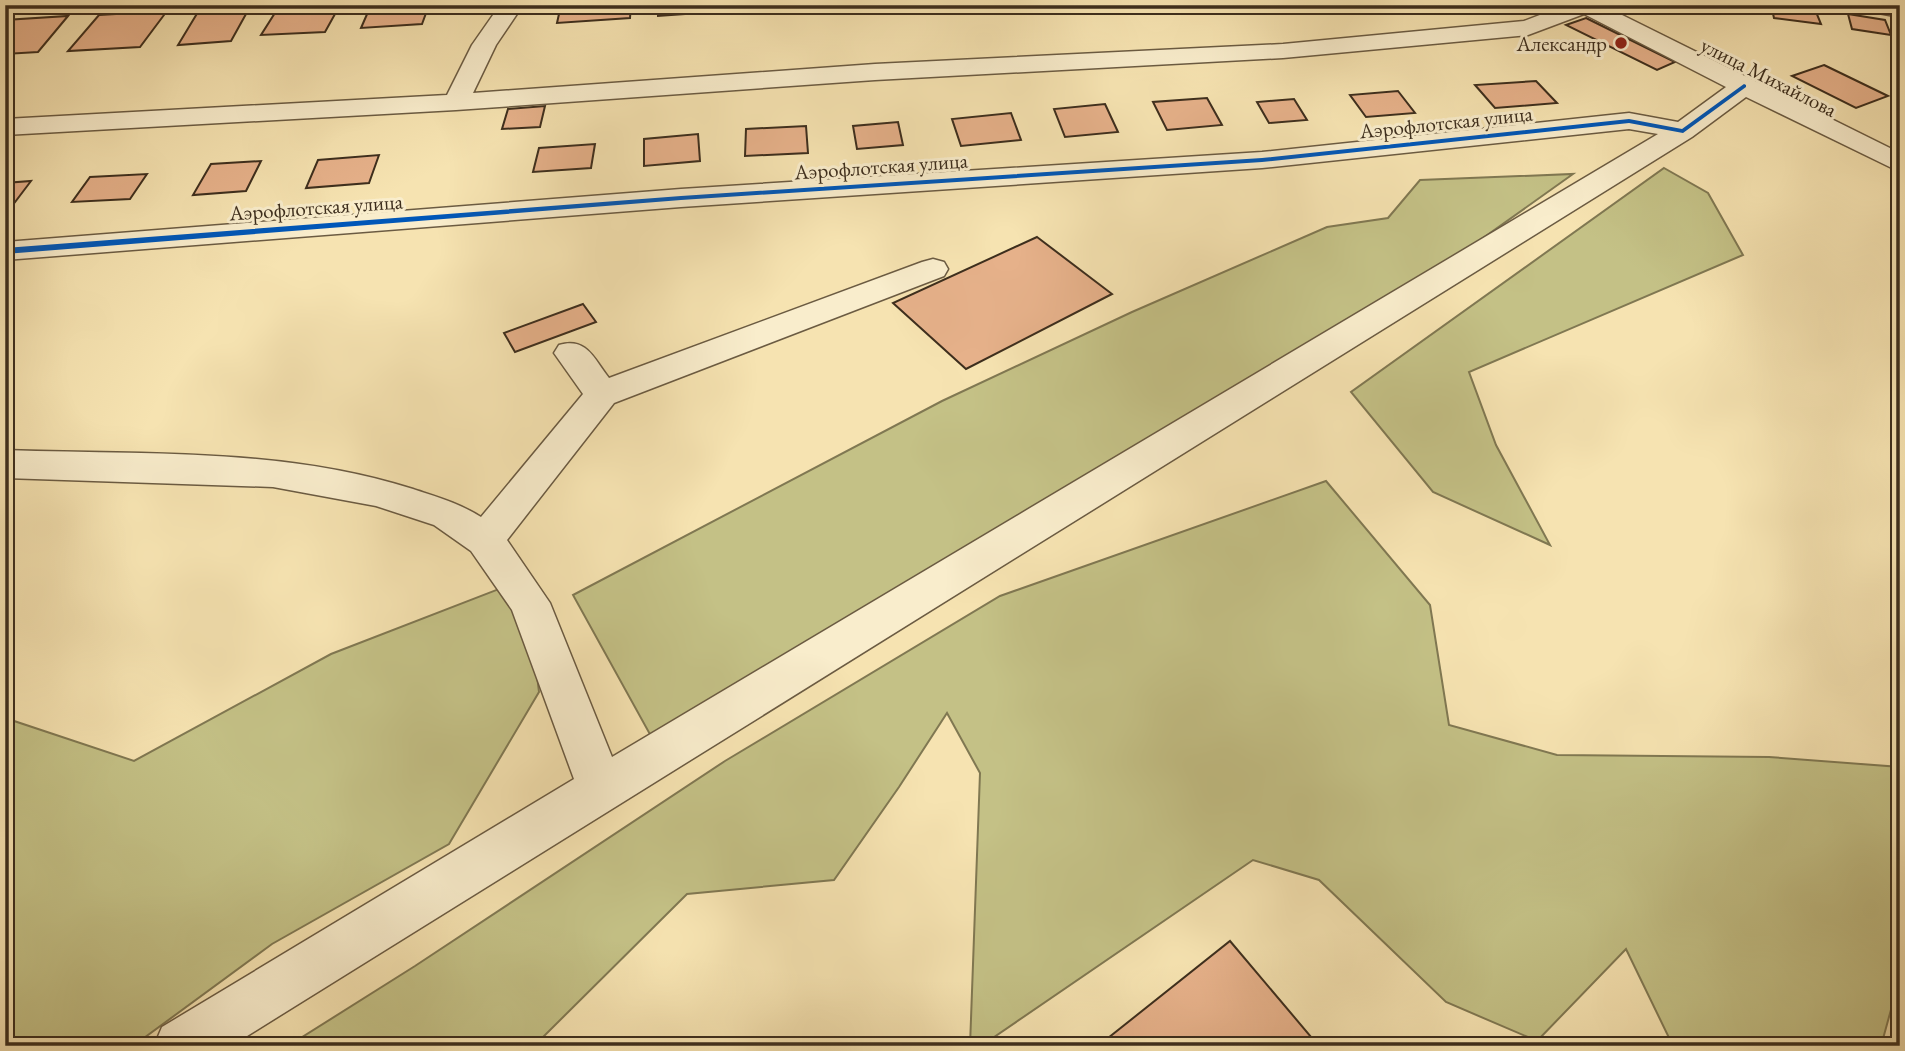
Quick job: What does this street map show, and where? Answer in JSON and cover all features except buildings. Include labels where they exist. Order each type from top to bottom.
[{"type":"street","points":[[456,102],[484,45],[512,5]]},
{"type":"street","points":[[1870,5],[1900,10]]},
{"type":"street","points":[[5,127],[456,102],[875,72],[1283,51],[1528,28],[1584,6]]},
{"type":"street","name":"улица Михайлова","points":[[1584,6],[1900,164]]},
{"type":"street","points":[[181,1046],[1683,131],[1744,86]]},
{"type":"street","name":"Аэрофлотская улица","points":[[5,251],[681,198],[1262,160],[1629,121],[1683,131]]},
{"type":"street","points":[[485,540],[602,394],[933,270]]},
{"type":"street","points":[[570,353],[602,394]]},
{"type":"street","points":[[5,464],[273,473],[378,492],[447,515],[485,540],[530,603],[601,788]]},
{"type":"shaded area","points":[[1664,168],[1708,193],[1743,255],[1469,372],[1496,445],[1550,545],[1433,492],[1351,392]]},
{"type":"shaded area","points":[[1573,174],[1247,406],[652,738],[573,595],[942,401],[1132,312],[1327,227],[1388,218],[1420,180]]},
{"type":"shaded area","points":[[1326,481],[1430,605],[1449,725],[1557,755],[1769,757],[1900,767],[1900,977],[1881,1046],[1673,1046],[1626,949],[1537,1041],[1446,1002],[1319,880],[1253,860],[981,1046],[970,1046],[980,773],[947,713],[834,880],[687,894],[534,1046],[288,1046],[415,966],[725,761],[1000,596]]},
{"type":"shaded area","points":[[525,579],[539,692],[449,844],[272,944],[133,1046],[5,1046],[5,718],[134,761],[331,654]]},
{"type":"cycle path","points":[[5,251],[681,198],[1262,160],[1629,121],[1683,131],[1744,86]]},
{"type":"place","name":"Александр","points":[[1621,43]]}]
